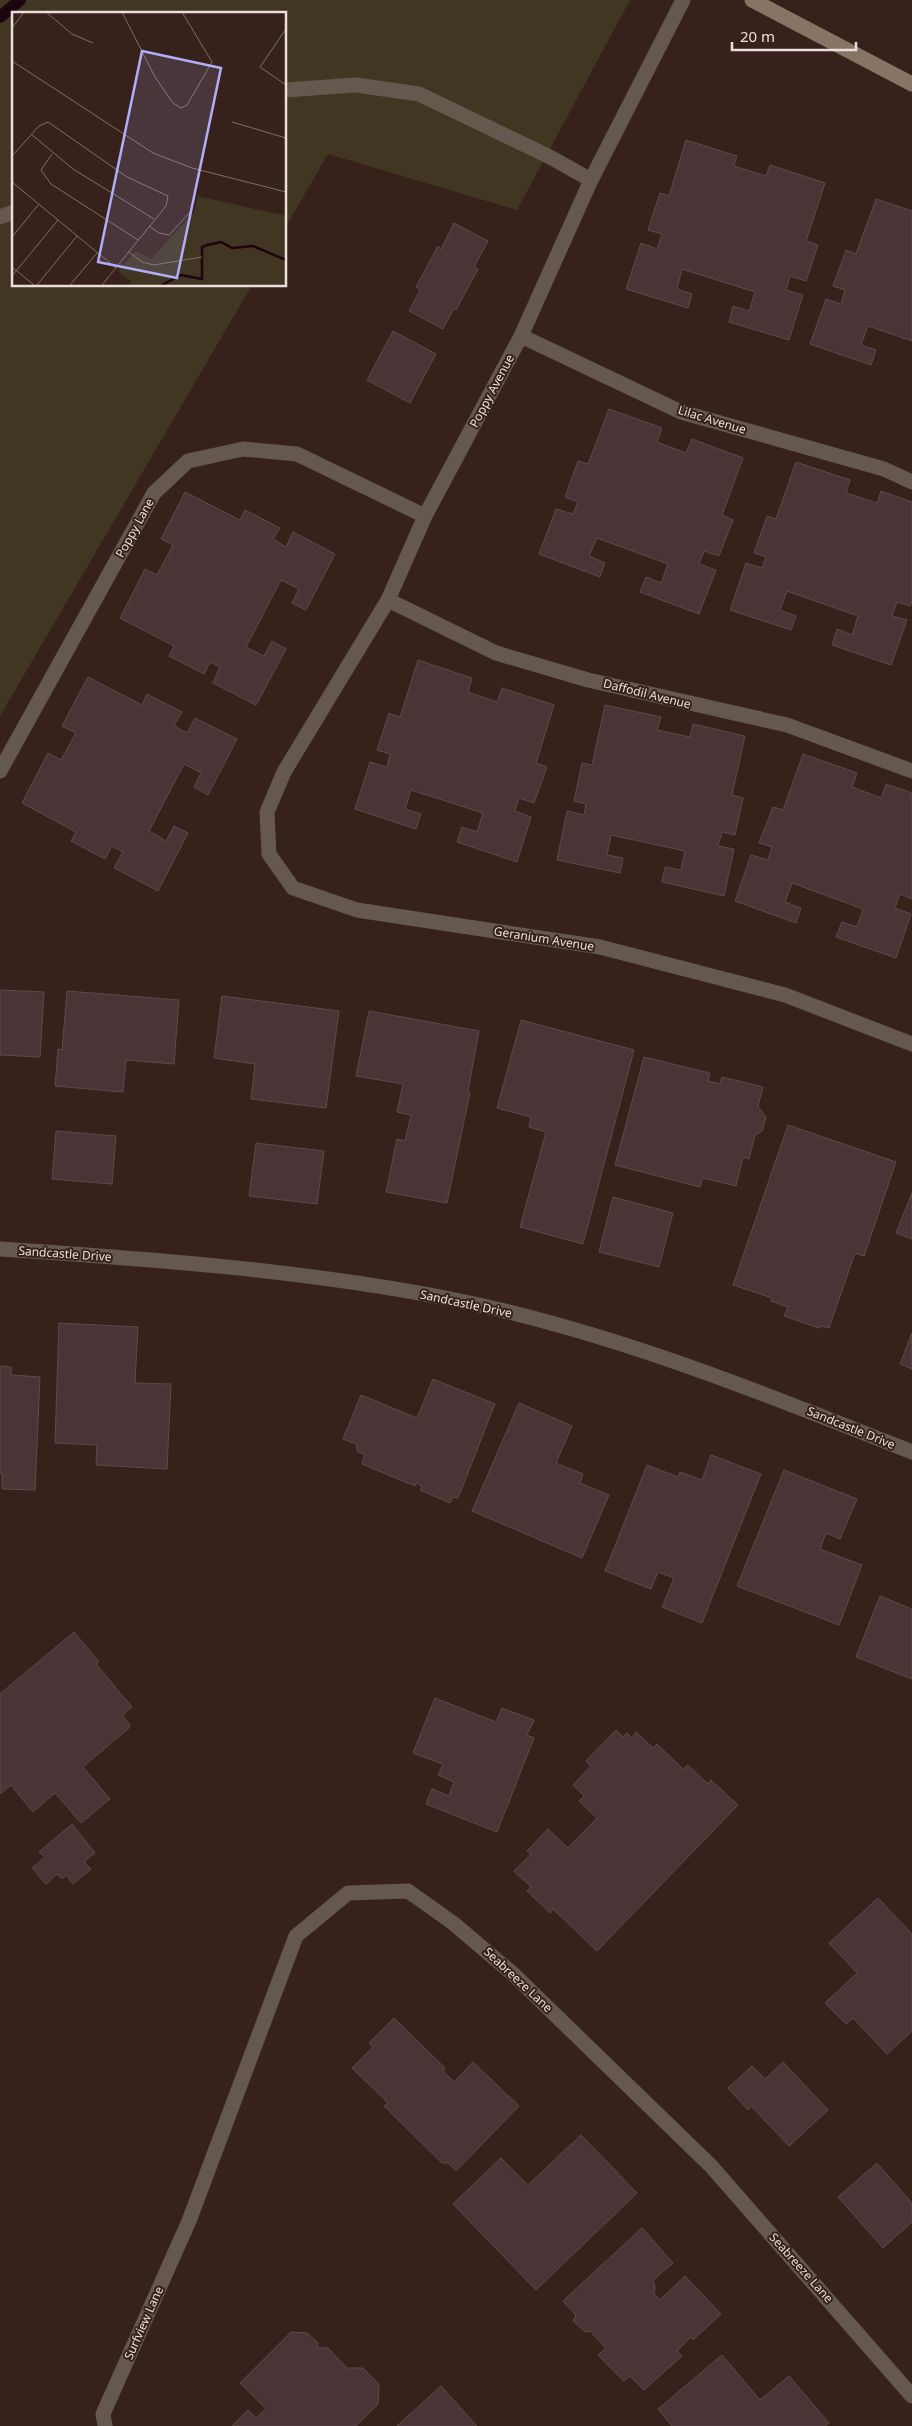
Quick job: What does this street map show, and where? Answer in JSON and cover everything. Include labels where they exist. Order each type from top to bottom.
[{"type":"street","name":"Poppy Avenue","points":[[284,772],[388,600],[424,516],[521,336],[591,180],[683,0]]},
{"type":"street","points":[[752,0],[912,84]]},
{"type":"street","points":[[286,90],[356,85],[419,94],[550,157],[591,180]]},
{"type":"street","points":[[0,217],[12,213]]},
{"type":"street","name":"Lilac Avenue","points":[[521,336],[681,412],[884,469],[912,482]]},
{"type":"street","name":"Poppy Lane","points":[[0,771],[154,493],[188,461],[244,448],[297,454],[424,516]]},
{"type":"street","name":"Daffodil Avenue","points":[[388,600],[496,653],[588,680],[788,725],[912,771]]},
{"type":"street","name":"Geranium Avenue","points":[[284,772],[267,812],[269,854],[293,888],[357,910],[600,947],[785,995],[912,1044]]},
{"type":"street","name":"Sandcastle Drive","points":[[0,1249],[238,1268],[346,1281],[452,1300],[557,1325],[660,1356],[762,1392],[912,1452]]},
{"type":"street","name":"Seabreeze Lane","points":[[189,2221],[296,1936],[348,1893],[408,1891],[453,1923],[512,1973],[711,2166],[912,2396]]},
{"type":"street","name":"Surfview Lane","points":[[105,2426],[103,2414],[189,2221]]},
{"type":"shaded area","points":[[0,0],[630,0],[517,210],[328,154],[286,226],[286,12],[12,12],[12,286],[251,286],[0,716]]},
{"type":"building","points":[[686,140],[737,156],[734,166],[766,176],[770,165],[825,183],[806,241],[818,245],[806,281],[790,276],[786,290],[803,295],[789,340],[729,322],[733,306],[749,311],[755,292],[682,269],[677,289],[692,294],[688,308],[626,289],[641,243],[657,249],[662,234],[648,230],[660,193],[669,196]]},
{"type":"building","points":[[876,199],[912,211],[912,341],[868,326],[861,345],[876,350],[871,365],[810,344],[826,299],[841,304],[845,290],[833,286],[846,250],[856,254]]},
{"type":"building","points":[[454,223],[488,241],[474,267],[478,269],[456,310],[454,308],[443,329],[409,311],[420,290],[416,287],[438,246],[441,249]]},
{"type":"building","points":[[393,331],[436,354],[410,403],[367,380]]},
{"type":"building","points":[[609,409],[662,428],[657,442],[686,453],[692,439],[743,458],[722,515],[733,520],[719,556],[704,551],[699,564],[716,570],[699,614],[640,592],[646,577],[661,583],[668,564],[597,538],[589,556],[605,563],[600,577],[539,554],[556,509],[573,514],[578,502],[565,497],[578,461],[588,464]]},
{"type":"building","points":[[796,462],[850,480],[846,493],[877,503],[881,491],[912,502],[912,601],[910,606],[897,602],[892,616],[907,620],[891,665],[832,645],[837,629],[852,635],[858,616],[787,591],[780,610],[796,616],[791,630],[730,610],[746,563],[762,568],[766,557],[754,553],[767,516],[776,519]]},
{"type":"building","points":[[185,492],[240,520],[245,510],[280,528],[273,539],[286,547],[293,532],[335,554],[306,610],[292,603],[299,589],[281,580],[246,647],[264,656],[272,641],[286,649],[256,705],[213,683],[220,667],[210,662],[204,674],[169,656],[174,646],[120,618],[145,569],[157,575],[173,545],[161,539]]},
{"type":"building","points":[[418,660],[472,678],[468,692],[497,702],[502,688],[554,705],[536,763],[547,767],[534,803],[519,798],[515,811],[531,817],[517,862],[457,842],[462,827],[477,832],[483,813],[411,790],[405,809],[421,814],[416,829],[355,809],[370,762],[387,767],[390,754],[377,750],[389,713],[400,717]]},
{"type":"building","points":[[88,677],[142,705],[147,694],[182,712],[174,726],[187,733],[195,718],[237,739],[208,795],[194,787],[201,773],[184,764],[149,831],[166,841],[174,826],[188,833],[158,891],[114,868],[123,852],[112,846],[105,859],[71,841],[76,832],[22,803],[48,753],[61,760],[76,733],[62,726]]},
{"type":"building","points":[[605,705],[661,717],[657,730],[690,737],[693,724],[745,736],[732,795],[743,798],[735,835],[722,832],[718,846],[734,849],[724,896],[662,882],[665,867],[681,870],[685,851],[611,835],[607,855],[623,858],[620,873],[557,860],[567,811],[584,815],[586,804],[574,801],[582,763],[592,765]]},
{"type":"building","points":[[803,754],[857,773],[852,787],[881,798],[886,784],[912,793],[912,899],[900,894],[895,908],[911,914],[896,958],[836,937],[842,922],[857,927],[863,909],[792,883],[785,902],[801,908],[796,923],[735,901],[751,855],[768,860],[772,847],[759,843],[773,807],[783,810]]},
{"type":"building","points":[[0,990],[44,992],[40,1057],[0,1055]]},
{"type":"building","points":[[67,991],[179,1000],[174,1064],[126,1060],[123,1092],[55,1086],[58,1049],[62,1050]]},
{"type":"building","points":[[222,996],[339,1011],[326,1108],[251,1099],[255,1064],[214,1058]]},
{"type":"building","points":[[369,1011],[479,1031],[468,1091],[470,1092],[447,1203],[386,1192],[397,1139],[405,1141],[411,1115],[397,1112],[403,1084],[356,1076]]},
{"type":"building","points":[[521,1020],[634,1050],[583,1244],[520,1227],[546,1132],[529,1127],[531,1117],[497,1108]]},
{"type":"building","points":[[644,1057],[710,1073],[708,1081],[720,1084],[722,1077],[763,1087],[758,1106],[766,1117],[762,1131],[755,1135],[749,1159],[743,1157],[736,1186],[703,1178],[700,1187],[615,1165]]},
{"type":"building","points":[[788,1125],[896,1162],[864,1256],[855,1253],[829,1328],[820,1326],[819,1328],[784,1316],[788,1307],[771,1301],[772,1298],[733,1285]]},
{"type":"building","points":[[56,1131],[116,1136],[112,1184],[52,1179]]},
{"type":"building","points":[[256,1143],[324,1151],[317,1204],[249,1196]]},
{"type":"building","points":[[912,1193],[912,1239],[896,1233]]},
{"type":"building","points":[[613,1197],[673,1213],[659,1267],[599,1252]]},
{"type":"building","points":[[59,1323],[138,1327],[135,1383],[171,1384],[167,1469],[96,1465],[97,1445],[55,1443]]},
{"type":"building","points":[[912,1333],[912,1369],[900,1364]]},
{"type":"building","points":[[0,1366],[11,1367],[11,1375],[40,1377],[35,1490],[2,1489],[2,1473],[0,1473]]},
{"type":"building","points":[[433,1379],[495,1404],[458,1498],[453,1497],[450,1503],[420,1490],[422,1486],[416,1483],[415,1486],[362,1464],[365,1454],[358,1452],[356,1444],[343,1439],[361,1395],[417,1418]]},
{"type":"building","points":[[519,1403],[572,1426],[556,1463],[583,1474],[580,1483],[609,1495],[582,1558],[472,1511]]},
{"type":"building","points":[[711,1455],[761,1474],[702,1623],[662,1607],[674,1578],[658,1572],[651,1589],[605,1571],[647,1465],[678,1477],[680,1472],[702,1480]]},
{"type":"building","points":[[784,1470],[857,1499],[840,1539],[826,1533],[820,1549],[862,1565],[839,1625],[737,1586]]},
{"type":"building","points":[[880,1596],[912,1609],[912,1679],[856,1657]]},
{"type":"building","points":[[74,1632],[99,1662],[96,1664],[132,1707],[122,1715],[130,1725],[129,1728],[83,1767],[110,1799],[81,1823],[55,1793],[33,1812],[11,1785],[0,1794],[0,1694]]},
{"type":"building","points":[[435,1698],[496,1722],[502,1708],[534,1720],[527,1735],[534,1738],[497,1832],[426,1804],[432,1789],[449,1796],[454,1782],[438,1775],[443,1764],[413,1753]]},
{"type":"building","points":[[616,1730],[623,1737],[627,1733],[632,1738],[636,1732],[653,1748],[657,1744],[683,1769],[688,1765],[708,1784],[711,1780],[738,1805],[597,1951],[553,1909],[550,1913],[527,1891],[531,1887],[514,1871],[531,1854],[527,1851],[548,1829],[568,1848],[597,1818],[579,1801],[584,1796],[573,1785],[591,1766],[586,1761]]},
{"type":"building","points":[[72,1824],[95,1853],[84,1862],[91,1869],[73,1884],[66,1875],[62,1879],[57,1874],[46,1884],[32,1868],[45,1857],[39,1852]]},
{"type":"building","points":[[878,1898],[912,1934],[912,2031],[887,2054],[853,2018],[846,2024],[825,2003],[857,1973],[829,1943]]},
{"type":"building","points":[[394,2018],[445,2068],[443,2071],[454,2082],[473,2062],[519,2106],[456,2171],[448,2163],[442,2163],[384,2106],[388,2103],[352,2068],[373,2047],[369,2043]]},
{"type":"building","points":[[783,2062],[828,2110],[789,2146],[751,2106],[748,2110],[728,2088],[752,2066],[765,2079]]},
{"type":"building","points":[[581,2135],[637,2193],[536,2290],[453,2204],[501,2158],[528,2185]]},
{"type":"building","points":[[877,2163],[912,2203],[912,2222],[883,2248],[838,2197]]},
{"type":"building","points":[[642,2228],[673,2263],[653,2280],[654,2293],[660,2300],[685,2276],[721,2314],[693,2340],[691,2337],[677,2351],[682,2356],[644,2390],[630,2376],[624,2381],[598,2355],[606,2348],[590,2331],[585,2332],[573,2321],[576,2315],[563,2301]]},
{"type":"building","points":[[291,2332],[307,2333],[318,2343],[317,2348],[328,2348],[347,2368],[363,2368],[379,2384],[378,2404],[356,2426],[232,2426],[248,2410],[256,2418],[266,2409],[240,2383]]},
{"type":"building","points":[[722,2355],[760,2400],[789,2376],[829,2423],[825,2426],[672,2426],[658,2409]]},
{"type":"building","points":[[441,2386],[477,2426],[397,2426]]},
{"type":"waterway","points":[[0,17],[20,0]]}]
